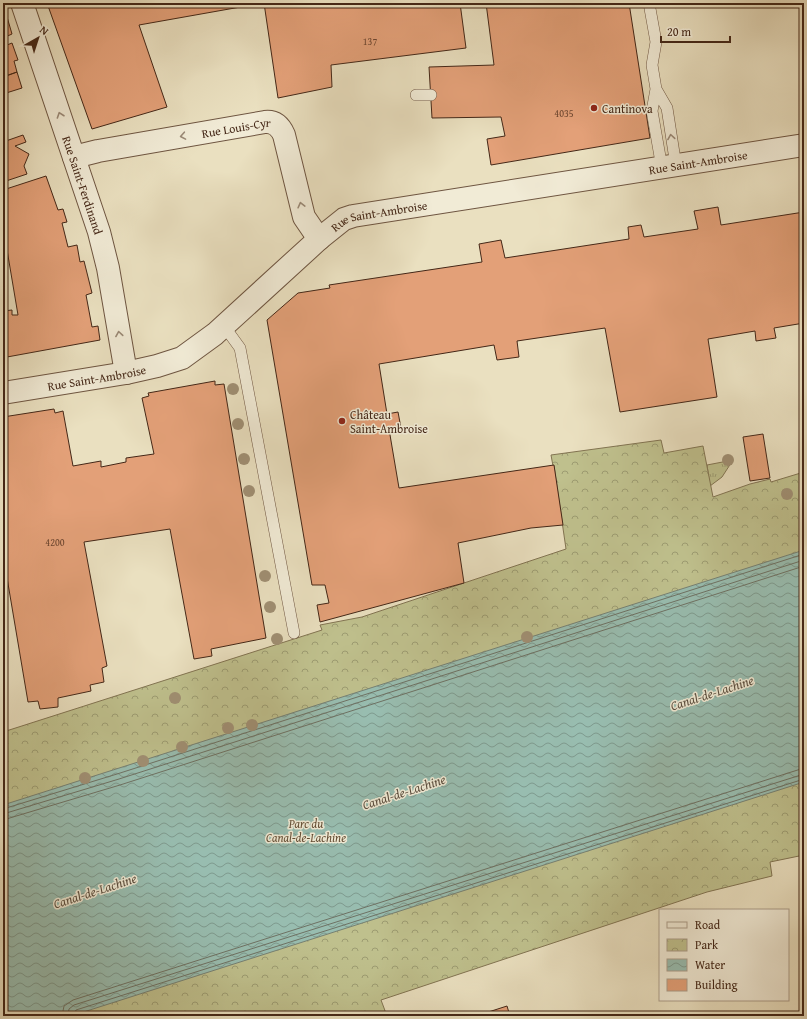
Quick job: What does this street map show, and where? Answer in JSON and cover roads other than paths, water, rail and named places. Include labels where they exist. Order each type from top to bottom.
[{"type":"street","name":"Rue Saint-Ferdinand","points":[[22,3],[74,157],[107,262],[126,372]]},
{"type":"street","name":"Rue Louis-Cyr","points":[[74,157],[98,151],[210,131],[265,122],[273,123],[280,127],[284,135],[304,217],[319,239]]},
{"type":"street","name":"Rue Saint-Ambroise","points":[[3,393],[157,366],[182,358],[205,343],[319,239],[344,220],[363,213],[804,145]]},
{"type":"lane","points":[[649,3],[656,42],[652,65],[656,89],[667,108],[669,167]]},
{"type":"lane","points":[[416,95],[431,95]]},
{"type":"lane","points":[[224,326],[240,348],[294,633]]},
{"type":"water","name":"Parc du Canal-de-Lachine","points":[[804,550],[804,782],[71,1016],[3,1016],[3,805]]},
{"type":"place","name":"Cantinova","points":[[594,108]]},
{"type":"place","name":"Château Saint-Ambroise","points":[[342,421]]},
{"type":"water label","name":"Canal-de-Lachine","points":[[712,693]]},
{"type":"water label","name":"Canal-de-Lachine","points":[[404,792]]},
{"type":"water label","name":"Canal-de-Lachine","points":[[95,891]]}]
